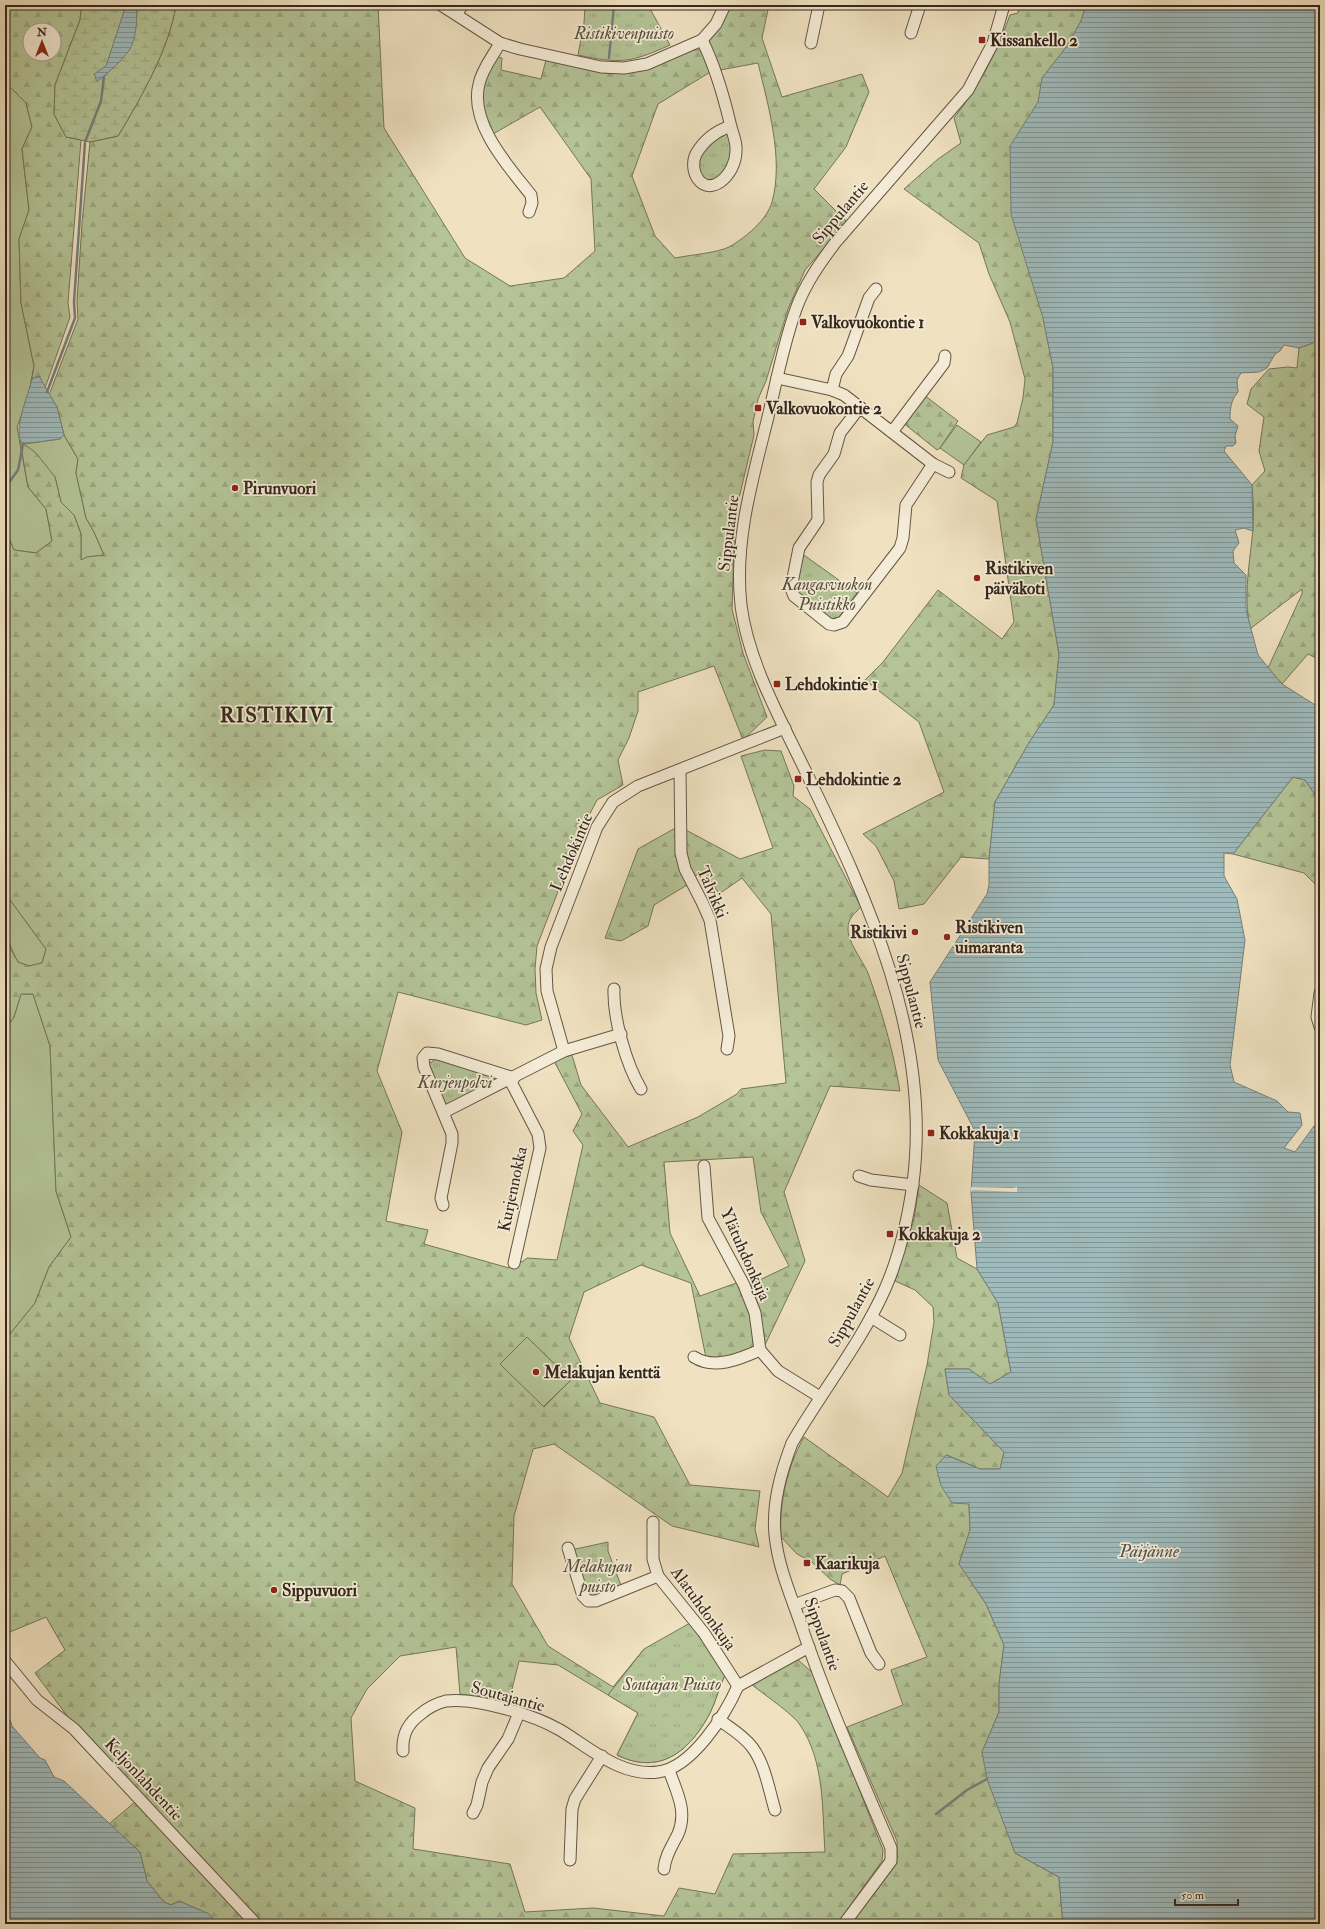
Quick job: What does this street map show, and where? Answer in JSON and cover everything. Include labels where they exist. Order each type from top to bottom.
[{"type":"street","points":[[442,5],[459,9],[500,43],[520,49],[601,67],[624,68],[647,64],[702,40],[716,24],[725,5]]},
{"type":"street","points":[[811,43],[819,5]]},
{"type":"street","points":[[911,33],[920,5]]},
{"type":"street","name":"Sippulantie","points":[[844,1924],[892,1861],[891,1848],[808,1647],[781,1572],[775,1528],[776,1501],[784,1464],[792,1443],[871,1317],[885,1289],[898,1254],[908,1216],[913,1185],[916,1137],[913,1078],[907,1038],[895,987],[880,939],[858,882],[785,728],[751,652],[741,607],[739,564],[743,524],[777,378],[796,309],[816,270],[835,243],[968,90],[993,43],[1004,5]]},
{"type":"street","points":[[702,40],[710,56],[721,86],[737,149],[734,164],[726,177],[719,183],[710,185],[702,184],[696,178],[693,171],[693,164],[696,155],[711,135],[721,129],[731,126]]},
{"type":"street","points":[[500,43],[483,70],[478,85],[477,101],[480,118],[495,148],[531,195],[532,203],[529,212]]},
{"type":"street","points":[[832,390],[836,374],[848,356],[869,298],[876,289]]},
{"type":"street","points":[[892,432],[944,363],[945,356]]},
{"type":"street","points":[[777,378],[832,390],[844,395],[933,464],[948,472]]},
{"type":"street","points":[[860,407],[840,433],[834,454],[819,475],[817,482],[818,520],[816,526],[799,548],[791,588],[794,596],[829,624],[834,625],[843,622],[900,548],[903,538],[906,505],[933,464]]},
{"type":"street","name":"Lehdokintie","points":[[564,1051],[547,990],[546,970],[551,947],[597,827],[613,802],[638,786],[785,728]]},
{"type":"street","name":"Talvikki","points":[[680,770],[681,852],[685,869],[710,920],[729,1036],[727,1049]]},
{"type":"street","points":[[614,989],[614,1003],[621,1034],[633,1076],[641,1088]]},
{"type":"street","points":[[1320,992],[1317,1017],[1320,1027]]},
{"type":"street","points":[[444,1112],[512,1079],[564,1051],[621,1034]]},
{"type":"street","points":[[443,1205],[441,1198],[452,1144],[452,1134],[424,1067],[423,1058],[427,1053],[438,1054],[512,1079]]},
{"type":"street","name":"Kurjennokka","points":[[512,1079],[538,1134],[540,1148],[514,1263]]},
{"type":"street","name":"Ylätuhdonkuja","points":[[704,1166],[708,1218],[744,1285],[755,1313],[760,1350]]},
{"type":"street","points":[[859,1176],[871,1180],[913,1185]]},
{"type":"street","points":[[871,1317],[900,1335]]},
{"type":"street","points":[[694,1357],[701,1362],[718,1363],[741,1359],[760,1350],[778,1371],[820,1398]]},
{"type":"street","name":"Alatuhdonkuja","points":[[653,1522],[653,1559],[658,1576],[704,1633],[738,1686]]},
{"type":"street","points":[[568,1548],[582,1596],[588,1601],[596,1601],[658,1576]]},
{"type":"street","points":[[794,1605],[836,1590],[842,1591],[849,1598],[871,1653],[879,1664]]},
{"type":"street","points":[[738,1686],[808,1647]]},
{"type":"street","name":"Keljonlahdentie","points":[[5,1661],[36,1700],[74,1730],[256,1924]]},
{"type":"street","name":"Soutajantie","points":[[403,1751],[402,1740],[413,1719],[427,1708],[445,1701],[461,1700],[539,1719],[625,1768],[645,1773],[669,1770],[685,1761],[698,1748],[733,1698],[738,1686]]},
{"type":"street","points":[[473,1813],[477,1805],[482,1782],[488,1768],[508,1739],[519,1713]]},
{"type":"street","points":[[718,1719],[742,1736],[752,1747],[760,1762],[775,1810]]},
{"type":"street","points":[[570,1860],[572,1809],[575,1799],[602,1756]]},
{"type":"street","points":[[664,1869],[665,1860],[678,1833],[682,1815],[682,1806],[669,1770]]},
{"type":"green space","points":[[5,5],[82,5],[80,20],[55,85],[54,114],[66,137],[81,140],[68,303],[70,317],[45,388],[39,376],[32,379],[34,366],[21,303],[19,239],[29,210],[22,149],[32,127],[26,103],[8,85],[5,85]]},
{"type":"green space","points":[[82,5],[126,5],[104,77],[137,16],[136,5],[176,5],[161,56],[136,106],[118,136],[90,142],[66,137],[54,114],[55,85],[80,20]]},
{"type":"green space","points":[[176,5],[378,5],[384,128],[465,258],[510,286],[564,278],[595,251],[591,179],[540,107],[493,134],[483,112],[481,95],[486,78],[496,57],[502,58],[501,70],[541,79],[546,60],[610,74],[641,71],[693,50],[701,50],[712,71],[658,104],[632,176],[655,236],[675,258],[729,247],[742,239],[755,228],[769,209],[772,202],[776,168],[775,150],[770,114],[758,63],[720,70],[709,41],[722,23],[730,5],[769,5],[762,38],[782,97],[862,74],[869,92],[846,147],[814,189],[847,222],[805,270],[788,309],[766,381],[758,399],[753,422],[754,435],[735,515],[732,609],[743,653],[767,717],[743,740],[714,666],[638,692],[638,711],[629,738],[618,760],[623,785],[597,800],[582,829],[537,946],[535,969],[536,993],[542,1020],[526,1025],[398,992],[377,1071],[402,1132],[386,1221],[428,1230],[424,1244],[509,1268],[511,1260],[522,1262],[527,1258],[557,1260],[583,1145],[573,1131],[582,1114],[554,1061],[571,1052],[581,1085],[628,1147],[698,1117],[737,1094],[741,1089],[786,1083],[771,914],[742,878],[719,894],[704,871],[693,877],[686,848],[686,830],[740,859],[773,848],[741,756],[765,750],[781,751],[794,786],[793,796],[810,809],[861,907],[850,919],[848,934],[868,973],[878,1002],[887,1031],[900,1091],[830,1086],[784,1192],[805,1261],[764,1347],[749,1285],[789,1266],[761,1212],[753,1157],[664,1162],[670,1233],[700,1296],[739,1282],[750,1314],[754,1348],[728,1357],[706,1358],[691,1283],[641,1265],[584,1292],[569,1338],[600,1403],[654,1417],[690,1485],[760,1491],[755,1529],[759,1547],[672,1526],[554,1444],[533,1449],[514,1516],[512,1584],[548,1646],[613,1687],[644,1649],[725,1675],[710,1713],[693,1739],[683,1749],[672,1756],[660,1761],[647,1763],[633,1761],[617,1755],[638,1713],[558,1665],[519,1661],[509,1701],[460,1694],[456,1647],[400,1656],[367,1689],[351,1718],[355,1781],[415,1808],[413,1849],[510,1864],[525,1912],[593,1908],[664,1916],[679,1888],[715,1894],[733,1854],[825,1852],[821,1786],[814,1754],[808,1739],[800,1725],[791,1715],[751,1684],[797,1659],[814,1674],[883,1850],[882,1861],[837,1924],[218,1924],[209,1914],[179,1901],[171,1905],[164,1902],[147,1881],[140,1852],[109,1824],[135,1802],[113,1777],[35,1673],[65,1650],[46,1617],[5,1634],[5,1351],[10,1334],[35,1303],[49,1267],[71,1237],[56,1191],[50,1046],[33,994],[21,994],[14,1017],[5,1030],[5,933],[9,946],[18,962],[29,966],[42,963],[46,949],[5,893],[5,529],[14,550],[36,553],[52,541],[46,509],[28,487],[20,441],[36,453],[55,477],[61,502],[74,515],[81,534],[81,560],[87,557],[104,555],[86,518],[76,473],[78,459],[64,435],[57,407],[49,395],[78,319],[77,301],[82,223],[90,142],[118,136],[153,73],[161,56]],"holes":[[[527,1337],[571,1380],[544,1407],[500,1364]]]},
{"type":"green space","name":"Ristikivenpuisto","points":[[585,5],[648,5],[670,45],[645,55],[625,60],[605,60],[578,55],[584,23]]},
{"type":"green space","points":[[1020,5],[1086,5],[1081,21],[1067,47],[1042,78],[1039,102],[1010,147],[1053,368],[1053,442],[1036,519],[1059,654],[1054,705],[1030,741],[995,802],[989,859],[961,857],[924,904],[899,909],[894,881],[876,846],[863,834],[944,792],[919,722],[865,680],[883,662],[938,590],[1002,639],[1014,622],[997,501],[961,478],[964,465],[987,435],[1014,427],[1017,423],[1023,398],[1025,379],[1010,322],[989,274],[979,243],[904,189],[938,159],[961,143],[954,118],[972,93],[986,69],[999,43],[1010,15],[1018,13]]},
{"type":"green space","points":[[5,85],[8,85],[26,103],[32,127],[22,149],[29,210],[19,239],[21,303],[34,366],[28,397],[17,427],[28,487],[46,509],[52,541],[36,553],[14,550],[5,529]]},
{"type":"green space","points":[[729,132],[733,154],[722,175],[712,181],[700,177],[697,159],[710,142]]},
{"type":"green space","points":[[1320,335],[1320,660],[1308,654],[1282,684],[1268,668],[1302,594],[1302,589],[1250,629],[1247,591],[1253,523],[1252,485],[1265,471],[1259,451],[1264,417],[1247,404],[1251,389],[1269,369],[1288,367],[1297,368],[1299,348],[1313,343]]},
{"type":"green space","points":[[924,395],[958,421],[940,448],[937,450],[902,422]]},
{"type":"green space","points":[[957,425],[981,442],[964,465],[940,448]]},
{"type":"green space","points":[[64,435],[78,459],[76,473],[86,518],[104,555],[87,557],[81,561],[81,534],[74,515],[61,502],[55,477],[23,444],[60,439]]},
{"type":"green space","name":"Kangasvuokon Puistikko","points":[[801,553],[857,593],[839,617],[830,619],[798,594],[795,588]]},
{"type":"green space","points":[[1293,777],[1305,780],[1320,802],[1320,893],[1317,886],[1304,873],[1233,854]]},
{"type":"green space","points":[[677,827],[687,885],[654,905],[648,926],[621,941],[605,938],[638,849]]},
{"type":"green space","points":[[5,893],[46,949],[42,963],[29,966],[18,962],[7,936]]},
{"type":"green space","points":[[21,994],[33,994],[50,1046],[56,1191],[71,1237],[49,1267],[35,1303],[10,1334],[5,1351],[5,1030],[14,1017]]},
{"type":"green space","name":"Kurjenpolvi","points":[[438,1058],[497,1077],[497,1081],[449,1105],[445,1104],[428,1067],[430,1063]]},
{"type":"green space","points":[[919,1185],[947,1203],[957,1258],[977,1269],[998,1303],[1011,1372],[990,1384],[969,1369],[945,1369],[949,1395],[1004,1452],[1000,1469],[980,1469],[947,1455],[969,1504],[970,1530],[959,1564],[986,1604],[1004,1645],[999,1684],[999,1712],[982,1752],[1015,1853],[1059,1877],[1063,1924],[851,1924],[897,1863],[897,1841],[847,1727],[903,1705],[891,1670],[927,1657],[885,1556],[842,1574],[840,1585],[830,1579],[812,1562],[797,1554],[781,1537],[781,1511],[785,1486],[793,1460],[804,1437],[888,1497],[902,1473],[927,1365],[934,1322],[933,1307],[915,1290],[895,1281],[914,1219]]},
{"type":"green space","name":"Melakujan kenttä","points":[[527,1337],[571,1380],[543,1407],[500,1364]]},
{"type":"green space","name":"Melakujan puisto","points":[[608,1542],[608,1551],[622,1588],[589,1598],[571,1550]]},
{"type":"green space","name":"Soutajan Puisto","points":[[690,1623],[725,1675],[710,1713],[693,1739],[683,1749],[672,1756],[660,1761],[647,1763],[633,1761],[617,1755],[638,1713],[608,1695],[644,1649]]},
{"type":"water","points":[[126,5],[136,5],[137,15],[135,36],[132,45],[127,54],[106,75],[97,81],[94,74],[106,66]]},
{"type":"water","name":"Päijänne","points":[[1086,5],[1320,5],[1320,335],[1313,343],[1299,348],[1284,345],[1280,351],[1275,354],[1267,368],[1259,372],[1241,373],[1237,380],[1238,392],[1232,401],[1230,412],[1230,419],[1238,426],[1235,436],[1236,443],[1233,446],[1226,446],[1224,451],[1252,485],[1253,531],[1244,528],[1235,530],[1239,543],[1233,551],[1234,563],[1246,575],[1246,610],[1258,655],[1282,684],[1320,708],[1320,802],[1305,780],[1293,777],[1233,854],[1224,853],[1224,876],[1237,899],[1245,940],[1230,1065],[1234,1082],[1277,1101],[1288,1112],[1300,1113],[1302,1125],[1284,1148],[1295,1152],[1314,1126],[1320,1127],[1320,1924],[1063,1924],[1059,1877],[1015,1853],[987,1779],[982,1752],[999,1712],[999,1684],[1004,1645],[986,1604],[959,1564],[970,1530],[969,1504],[952,1503],[941,1486],[936,1466],[946,1455],[980,1469],[1000,1469],[1004,1452],[949,1395],[945,1369],[969,1369],[990,1384],[1011,1372],[998,1303],[977,1269],[971,1192],[975,1131],[938,1060],[930,982],[987,894],[989,885],[989,859],[995,802],[1030,741],[1054,705],[1059,654],[1036,519],[1053,442],[1053,368],[1043,318],[1011,214],[1010,146],[1038,102],[1042,78],[1067,46],[1081,21]]},
{"type":"water","points":[[39,376],[57,407],[64,435],[60,439],[23,444],[20,439],[19,431],[22,413],[32,379]]},
{"type":"water","points":[[5,1704],[12,1726],[40,1758],[45,1760],[54,1777],[64,1781],[140,1852],[147,1881],[164,1902],[171,1905],[179,1901],[209,1914],[218,1924],[5,1924]]},
{"type":"pier","points":[[971,1187],[1017,1187],[1017,1192],[973,1190],[971,1192]]},
{"type":"waterway","points":[[609,58],[614,5]]},
{"type":"waterway","points":[[47,392],[75,318],[74,302],[85,142],[101,101],[104,77]]},
{"type":"waterway","points":[[5,488],[18,470],[23,444]]},
{"type":"waterway","points":[[936,1814],[967,1790],[987,1779]]},
{"type":"place","name":"Kissankello 2","points":[[982,40]]},
{"type":"place","name":"Valkovuokontie 1","points":[[803,322]]},
{"type":"place","name":"Valkovuokontie 2","points":[[758,408]]},
{"type":"place","name":"Pirunvuori","points":[[235,488]]},
{"type":"place","name":"Ristikiven päiväkoti","points":[[977,578]]},
{"type":"place","name":"Lehdokintie 1","points":[[777,684]]},
{"type":"place","name":"Lehdokintie 2","points":[[798,779]]},
{"type":"place","name":"Ristikivi","points":[[915,932]]},
{"type":"place","name":"Ristikiven uimaranta","points":[[947,937]]},
{"type":"place","name":"Kokkakuja 1","points":[[931,1133]]},
{"type":"place","name":"Kokkakuja 2","points":[[890,1234]]},
{"type":"place","name":"Melakujan kenttä","points":[[536,1372]]},
{"type":"place","name":"Kaarikuja","points":[[807,1563]]},
{"type":"place","name":"Sippuvuori","points":[[274,1590]]},
{"type":"district","name":"RISTIKIVI","points":[[277,715]]}]
